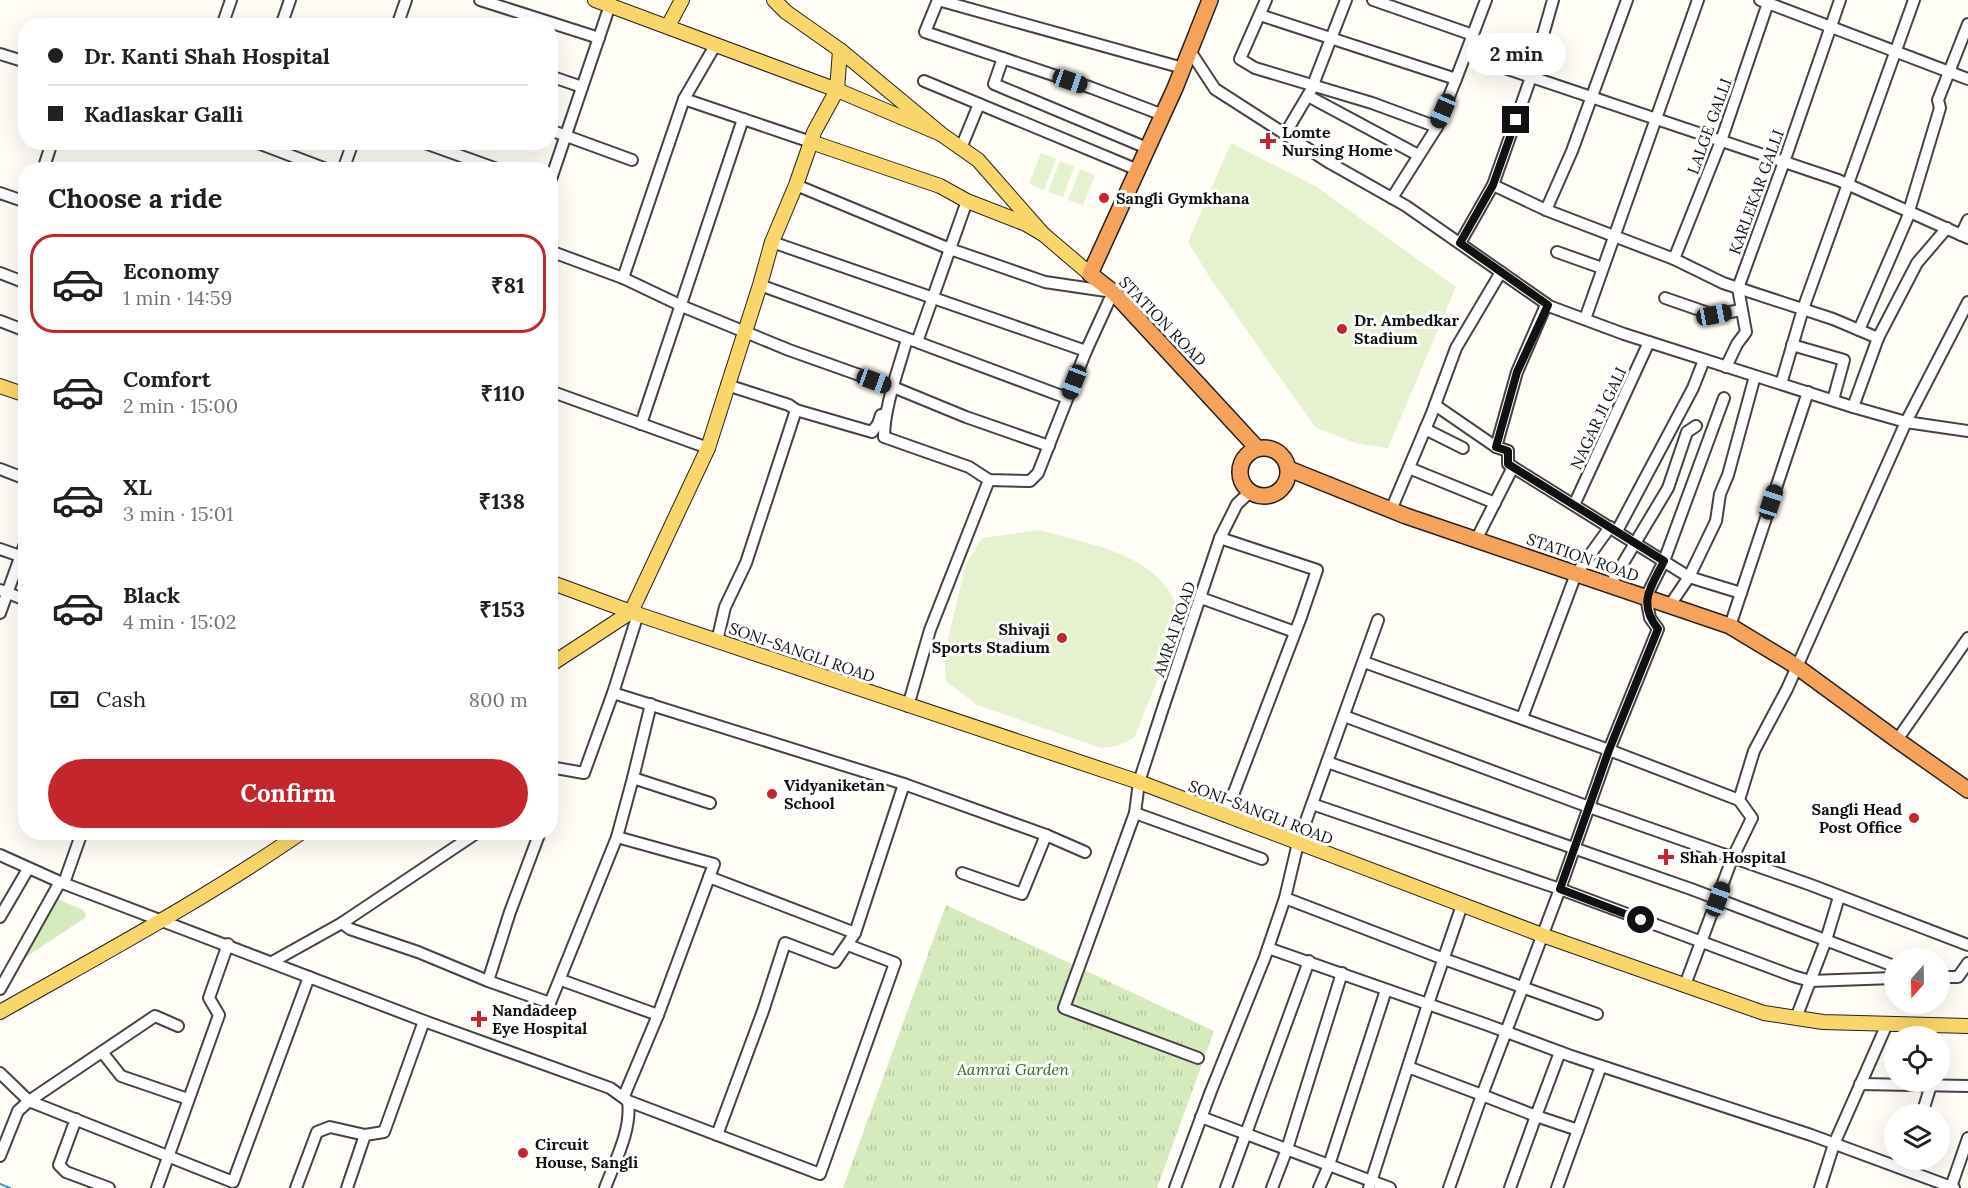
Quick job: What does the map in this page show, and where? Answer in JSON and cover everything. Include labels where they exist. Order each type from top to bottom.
[{"type":"highway","points":[[1090,274],[1163,115],[1210,0]]},
{"type":"highway","name":"STATION ROAD","points":[[1090,274],[1113,292],[1257,448]]},
{"type":"highway","points":[[1257,448],[1274,449],[1281,454],[1289,469],[1286,484],[1275,494],[1260,496],[1250,492],[1242,482],[1241,465],[1250,452],[1257,448]]},
{"type":"highway","name":"STATION ROAD","points":[[1289,469],[1391,510],[1730,626],[1796,666],[1968,790]]},
{"type":"main road","points":[[596,0],[837,90],[941,134]]},
{"type":"main road","points":[[668,26],[682,0]]},
{"type":"main road","points":[[774,0],[786,12],[840,50],[941,134],[978,160],[1043,234],[1090,274]]},
{"type":"main road","points":[[558,660],[634,613],[708,448],[772,242],[796,185],[814,132],[837,90],[840,50]]},
{"type":"main road","points":[[811,142],[940,186],[967,201],[1026,224],[1043,234]]},
{"type":"main road","points":[[0,386],[18,392]]},
{"type":"main road","name":"SONI-SANGLI ROAD","points":[[558,585],[634,613],[1140,782],[1542,935],[1764,1013],[1823,1023],[1968,1026]]},
{"type":"main road","points":[[0,1012],[162,920],[259,862],[291,840]]},
{"type":"street","points":[[225,18],[231,0]]},
{"type":"street","points":[[284,18],[290,0]]},
{"type":"street","points":[[402,18],[406,0]]},
{"type":"street","points":[[480,0],[536,18]]},
{"type":"street","points":[[1163,115],[1003,57],[925,32],[938,0],[1183,68]]},
{"type":"street","points":[[1266,0],[1240,59],[1255,68],[1437,127]]},
{"type":"street","points":[[1285,134],[1308,96],[1346,0]]},
{"type":"street","points":[[1373,0],[1473,35]]},
{"type":"street","points":[[1392,198],[1437,127],[1486,0]]},
{"type":"street","points":[[1460,243],[1493,185],[1531,77],[1553,0]]},
{"type":"street","points":[[1546,210],[1572,151],[1628,0]]},
{"type":"street","points":[[1585,319],[1613,234],[1698,0]]},
{"type":"street","name":"KARLEKAR GALLI","points":[[1726,367],[1737,344],[1746,332],[1738,288],[1840,0]]},
{"type":"street","points":[[1780,384],[1803,309],[1914,0]]},
{"type":"street","points":[[1766,1],[1968,79]]},
{"type":"street","name":"LALGE GALLI","points":[[1674,259],[1721,141],[1766,1]]},
{"type":"street","points":[[557,162],[610,5]]},
{"type":"street","points":[[1260,15],[1456,80]]},
{"type":"street","points":[[1859,330],[1909,212],[1940,108],[1938,100],[1968,24]]},
{"type":"street","points":[[558,25],[599,38]]},
{"type":"street","points":[[623,279],[684,99],[716,44]]},
{"type":"street","points":[[1190,51],[1215,89],[1330,163],[1392,198],[1548,305],[1517,372],[1496,447]]},
{"type":"street","points":[[0,54],[18,60]]},
{"type":"street","points":[[1466,55],[1847,184],[1965,237],[1968,220]]},
{"type":"street","points":[[1003,57],[994,84],[1148,148]]},
{"type":"street","points":[[558,79],[582,87]]},
{"type":"street","points":[[924,81],[1138,170]]},
{"type":"street","points":[[1308,96],[1418,155]]},
{"type":"street","points":[[684,99],[811,142]]},
{"type":"street","points":[[961,148],[979,104]]},
{"type":"street","points":[[641,424],[743,119]]},
{"type":"street","points":[[558,133],[632,160]]},
{"type":"street","points":[[276,150],[308,162]]},
{"type":"street","points":[[444,150],[478,162]]},
{"type":"street","points":[[796,185],[950,249],[1045,282],[1113,292],[1086,351],[1038,472],[1030,481],[989,480],[969,467],[884,437],[893,387]]},
{"type":"street","points":[[1493,185],[1546,210],[1613,234],[1738,288],[1803,309],[1878,338]]},
{"type":"street","points":[[0,193],[18,199]]},
{"type":"street","points":[[727,385],[789,405],[796,410],[872,432],[879,424],[885,404],[933,297],[967,201]]},
{"type":"street","points":[[1853,407],[1878,338],[1917,263],[1947,228]]},
{"type":"street","points":[[772,242],[1086,351]]},
{"type":"street","points":[[1557,252],[1602,268]]},
{"type":"street","points":[[558,254],[623,279],[789,350],[1049,446]]},
{"type":"street","points":[[1391,510],[1456,348],[1501,272]]},
{"type":"street","points":[[0,273],[18,280]]},
{"type":"street","points":[[760,285],[1067,398]]},
{"type":"street","points":[[1665,298],[1714,315],[1741,310]]},
{"type":"street","points":[[1739,800],[1754,751],[1787,689],[1906,422],[1968,303]]},
{"type":"street","points":[[1546,306],[1649,342],[1853,407],[1906,422],[1968,431]]},
{"type":"street","points":[[0,321],[18,328]]},
{"type":"street","name":"NAGAR JI GALI","points":[[1574,505],[1649,342]]},
{"type":"street","points":[[1792,345],[1844,360],[1833,400]]},
{"type":"street","points":[[1522,718],[1576,574],[1613,529],[1693,388],[1704,360]]},
{"type":"street","points":[[1670,605],[1689,576],[1716,521],[1720,494],[1728,475],[1755,376]]},
{"type":"street","points":[[1730,626],[1808,392]]},
{"type":"street","points":[[558,394],[708,448]]},
{"type":"street","points":[[1449,1188],[1609,750],[1658,629],[1650,618],[1646,597],[1664,561],[1724,398]]},
{"type":"street","points":[[1435,405],[1496,447],[1508,451],[1508,464],[1664,561],[1689,576],[1741,593]]},
{"type":"street","points":[[717,641],[725,607],[746,563],[796,410]]},
{"type":"street","points":[[1610,585],[1668,488],[1687,432],[1696,426]]},
{"type":"street","points":[[1425,429],[1463,448]]},
{"type":"street","points":[[1476,540],[1513,467]]},
{"type":"street","points":[[1409,468],[1495,503]]},
{"type":"street","points":[[0,470],[18,476]]},
{"type":"street","points":[[909,706],[930,630],[989,480]]},
{"type":"street","name":"AMRAI ROAD","points":[[1198,1058],[1064,1008],[1135,813],[1140,782],[1220,538],[1237,504],[1250,492]]},
{"type":"street","points":[[1220,538],[1317,570],[1225,816]]},
{"type":"street","points":[[0,549],[18,555]]},
{"type":"street","points":[[0,613],[4,592],[18,560]]},
{"type":"street","points":[[1201,598],[1295,632]]},
{"type":"street","points":[[558,768],[584,773],[613,693],[634,613]]},
{"type":"street","points":[[1175,1188],[1268,948],[1285,898],[1298,843],[1378,620]]},
{"type":"street","points":[[1897,740],[1968,638]]},
{"type":"street","points":[[1364,662],[1609,750],[1739,800],[1752,818],[1732,859],[1685,985]]},
{"type":"street","points":[[613,693],[904,784],[1046,835],[1085,852]]},
{"type":"street","points":[[342,923],[350,929],[418,952],[488,981],[550,1003],[617,837],[651,704]]},
{"type":"street","points":[[1344,716],[1732,859],[1811,885],[1968,945]]},
{"type":"street","points":[[1328,762],[1718,899],[1884,962]]},
{"type":"street","points":[[633,778],[710,803]]},
{"type":"street","points":[[717,1135],[763,1011],[785,943],[835,962],[848,945],[855,933],[904,784]]},
{"type":"street","points":[[1312,804],[1560,889],[1701,943],[1810,981],[1884,978]]},
{"type":"street","points":[[1135,813],[1262,859]]},
{"type":"street","points":[[962,873],[1022,894],[1046,835]]},
{"type":"street","points":[[605,1188],[630,1114],[626,1098],[714,864],[617,837]]},
{"type":"street","points":[[0,989],[62,883],[79,840]]},
{"type":"street","points":[[272,962],[342,923],[466,840]]},
{"type":"street","points":[[488,981],[510,912],[537,840]]},
{"type":"street","points":[[0,855],[62,883],[228,944],[424,1021],[610,1088],[626,1098],[820,1174],[895,963],[848,945]]},
{"type":"street","points":[[0,917],[28,868]]},
{"type":"street","points":[[709,877],[855,933]]},
{"type":"street","points":[[1796,1018],[1826,940],[1839,897]]},
{"type":"street","points":[[1285,898],[1597,1014]]},
{"type":"street","points":[[1370,1185],[1462,905]]},
{"type":"street","points":[[157,1188],[219,1015],[209,998],[228,944]]},
{"type":"street","points":[[1268,948],[1560,1052],[1834,1144],[1884,1158]]},
{"type":"street","points":[[1226,1188],[1309,961]]},
{"type":"street","points":[[1950,977],[1958,977],[1968,963]]},
{"type":"street","points":[[1272,1188],[1287,1149],[1342,974]]},
{"type":"street","points":[[0,1073],[29,1101],[167,1156],[232,1185],[309,977]]},
{"type":"street","points":[[561,980],[658,1016]]},
{"type":"street","points":[[1319,1188],[1329,1165],[1386,990]]},
{"type":"street","points":[[0,1156],[18,1112],[29,1101],[155,1016],[178,1026]]},
{"type":"street","points":[[296,1188],[317,1132],[330,1127],[365,1135],[384,1132],[424,1021]]},
{"type":"street","points":[[1820,1188],[1834,1144],[1887,1024]]},
{"type":"street","points":[[102,1052],[121,1076],[188,1099]]},
{"type":"street","points":[[1510,1188],[1560,1052]]},
{"type":"street","points":[[1557,1188],[1601,1066]]},
{"type":"street","points":[[1408,1068],[1578,1130]]},
{"type":"street","points":[[1860,1084],[1884,1085]]},
{"type":"street","points":[[1950,1086],[1968,1086]]},
{"type":"street","points":[[1201,1117],[1329,1165],[1370,1185],[1390,1188]]},
{"type":"street","points":[[76,1119],[59,1165],[66,1172],[109,1188]]},
{"type":"street","points":[[346,1188],[365,1135]]},
{"type":"street","points":[[1917,1170],[1952,1187],[1968,1138]]},
{"type":"green space","name":"Dr. Ambedkar Stadium","points":[[1231,143],[1317,187],[1456,287],[1388,448],[1355,443],[1315,427],[1212,281],[1188,242]]},
{"type":"green space","points":[[1041,153],[1056,159],[1044,190],[1029,184]]},
{"type":"green space","points":[[1060,161],[1074,167],[1063,197],[1048,192]]},
{"type":"green space","points":[[1080,169],[1095,175],[1083,205],[1068,200]]},
{"type":"green space","name":"Shivaji Sports Stadium","points":[[1040,530],[1130,558],[1160,579],[1171,594],[1180,613],[1182,620],[1134,738],[1116,746],[1101,748],[977,705],[946,681],[944,656],[966,564],[982,538]]},
{"type":"green space","points":[[55,898],[83,910],[86,914],[85,918],[15,964]]},
{"type":"green space","name":"Aamrai Garden","points":[[946,905],[1214,1031],[1157,1188],[843,1188]]},
{"type":"waterway","points":[[0,1184],[10,1188]]},
{"type":"place","name":"Lomte Nursing Home","points":[[1268,141]]},
{"type":"place","name":"Sangli Gymkhana","points":[[1104,198]]},
{"type":"place","name":"Dr. Ambedkar Stadium","points":[[1342,329]]},
{"type":"place","name":"Shivaji Sports Stadium","points":[[1062,638]]},
{"type":"place","name":"Vidyaniketan School","points":[[772,794]]},
{"type":"place","name":"Sangli Head Post Office","points":[[1914,818]]},
{"type":"place","name":"Shah Hospital","points":[[1666,857]]},
{"type":"place","name":"Nandadeep Eye Hospital","points":[[479,1019]]},
{"type":"place","name":"Circuit House, Sangli","points":[[523,1153]]},
{"type":"route","points":[[1516,120],[1493,185],[1460,243],[1548,305],[1517,372],[1496,447],[1508,451],[1508,464],[1664,561],[1646,597],[1650,618],[1658,629],[1609,750],[1560,889],[1641,920]]}]
